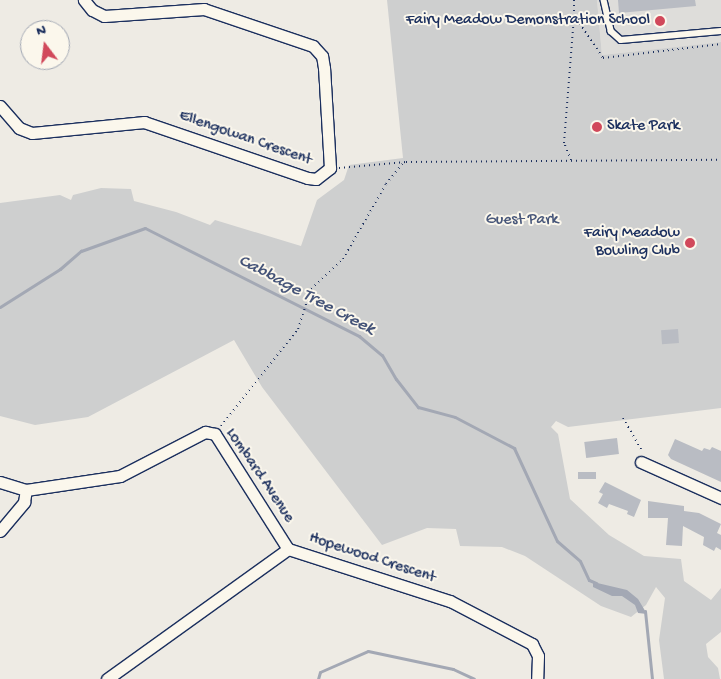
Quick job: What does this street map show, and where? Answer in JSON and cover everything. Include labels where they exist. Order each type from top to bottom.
[{"type":"street","name":"Ellengowan Crescent","points":[[0,106],[19,128],[32,133],[144,122],[308,178],[316,179],[330,168],[324,68],[322,56],[313,46],[204,9],[104,16],[92,10],[84,0]]},
{"type":"street","name":"Lombard Avenue","points":[[0,482],[26,490],[120,476],[205,432],[214,434],[288,549]]},
{"type":"street","points":[[641,462],[721,498]]},
{"type":"street","points":[[0,531],[24,502],[26,490]]},
{"type":"street","name":"Hopewood Crescent","points":[[107,679],[288,549],[450,601],[532,644],[538,656],[537,679]]},
{"type":"lane","points":[[604,0],[611,31],[622,40],[721,31]]},
{"type":"path","points":[[571,161],[564,143],[574,0]]},
{"type":"path","points":[[574,15],[603,58],[721,44]]},
{"type":"path","points":[[330,168],[402,164],[721,160]]},
{"type":"path","points":[[214,434],[298,329],[311,289],[343,259],[386,184],[402,164]]},
{"type":"path","points":[[623,418],[643,449],[641,462]]},
{"type":"shaded area","name":"Fairy Meadow Demonstration School","points":[[597,0],[721,0],[721,42],[602,55]]},
{"type":"shaded area","points":[[593,582],[627,590],[638,599],[647,614],[638,613],[635,605],[622,596],[612,596],[593,587]]},
{"type":"green space","name":"Guest Park","points":[[387,0],[597,0],[602,55],[721,42],[721,408],[568,427],[556,421],[551,427],[558,434],[570,499],[609,535],[644,556],[681,559],[684,581],[711,600],[721,588],[721,632],[706,644],[708,657],[718,668],[720,679],[664,679],[659,640],[665,598],[656,587],[646,605],[631,617],[601,606],[525,556],[502,547],[460,546],[456,529],[427,528],[382,545],[262,387],[234,340],[88,417],[35,425],[0,416],[0,203],[60,195],[71,200],[73,195],[101,188],[131,189],[134,201],[176,212],[210,225],[215,220],[301,246],[317,200],[344,180],[349,165],[403,158]]},
{"type":"building","points":[[618,0],[695,0],[696,6],[619,13]]},
{"type":"building","points":[[678,329],[679,343],[662,344],[661,330]]},
{"type":"building","points":[[617,438],[619,454],[586,458],[584,442]]},
{"type":"building","points":[[675,439],[702,451],[704,448],[710,450],[712,447],[721,451],[721,482],[671,459],[668,455]]},
{"type":"building","points":[[578,472],[596,472],[596,479],[578,479]]},
{"type":"building","points":[[605,482],[641,500],[634,517],[627,514],[628,511],[609,504],[607,508],[598,503],[603,494],[599,492]]},
{"type":"building","points":[[648,501],[684,506],[684,511],[699,513],[721,524],[717,533],[721,535],[721,550],[716,547],[714,551],[703,545],[704,537],[683,526],[682,546],[666,545],[668,518],[648,518]]},
{"type":"waterway","name":"Cabbage Tree Creek","points":[[0,307],[60,269],[81,251],[145,228],[359,336],[382,355],[396,379],[418,407],[455,417],[514,448],[557,541],[580,561],[589,580],[596,583]]},
{"type":"waterway","name":"Cabbage Tree Creek","points":[[645,611],[652,679]]},
{"type":"waterway","points":[[318,679],[320,672],[368,651],[453,669],[474,679]]},
{"type":"place","name":"Fairy Meadow Demonstration School","points":[[660,21]]},
{"type":"place","name":"Skate Park","points":[[597,127]]},
{"type":"place","name":"Fairy Meadow Bowling Club","points":[[690,243]]}]
